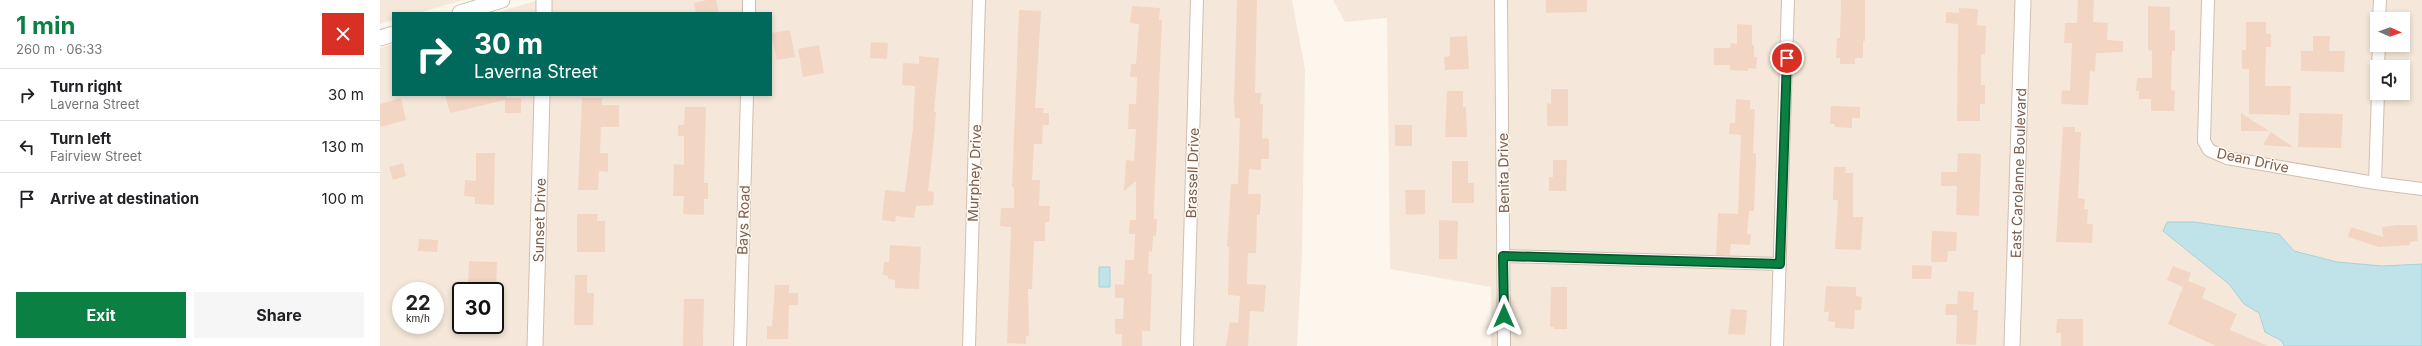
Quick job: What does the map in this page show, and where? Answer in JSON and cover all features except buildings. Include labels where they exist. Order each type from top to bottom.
[{"type":"street","points":[[463,12],[502,0]]},
{"type":"street","points":[[544,0],[544,12]]},
{"type":"street","points":[[749,0],[749,12]]},
{"type":"street","name":"Murphey Drive","points":[[969,346],[979,0]]},
{"type":"street","name":"Brassell Drive","points":[[1187,346],[1197,0]]},
{"type":"street","name":"Benita Drive","points":[[1501,0],[1504,346]]},
{"type":"street","points":[[1777,346],[1788,0]]},
{"type":"street","name":"East Carolanne Boulevard","points":[[2012,346],[2023,0]]},
{"type":"street","name":"Dean Drive","points":[[2208,0],[2204,140],[2208,150],[2226,158],[2376,183],[2422,189]]},
{"type":"street","points":[[2379,12],[2380,0]]},
{"type":"street","points":[[380,38],[392,34]]},
{"type":"street","name":"Sunset Drive","points":[[536,346],[542,96]]},
{"type":"street","name":"Bays Road","points":[[740,346],[747,96]]},
{"type":"street","points":[[2376,183],[2378,100]]},
{"type":"street","points":[[1503,256],[1780,264]]},
{"type":"shaded area","points":[[380,0],[463,0],[421,12],[392,12],[392,20],[380,24]]},
{"type":"shaded area","points":[[538,0],[1292,0],[1305,69],[1302,254],[1297,346],[380,346],[380,48],[392,44],[392,96],[772,96],[772,12],[499,12]]},
{"type":"shaded area","points":[[1333,0],[2422,0],[2422,346],[1491,346],[1491,287],[1390,269],[1387,18],[1345,22]]},
{"type":"water","points":[[2167,222],[2194,222],[2279,234],[2294,251],[2337,262],[2382,266],[2422,264],[2422,346],[2284,346],[2282,341],[2265,332],[2259,313],[2244,304],[2229,284],[2163,231]]},
{"type":"water","points":[[1099,267],[1110,267],[1110,287],[1099,287]]},
{"type":"route","points":[[1504,316],[1503,256],[1780,264],[1787,58]]}]
